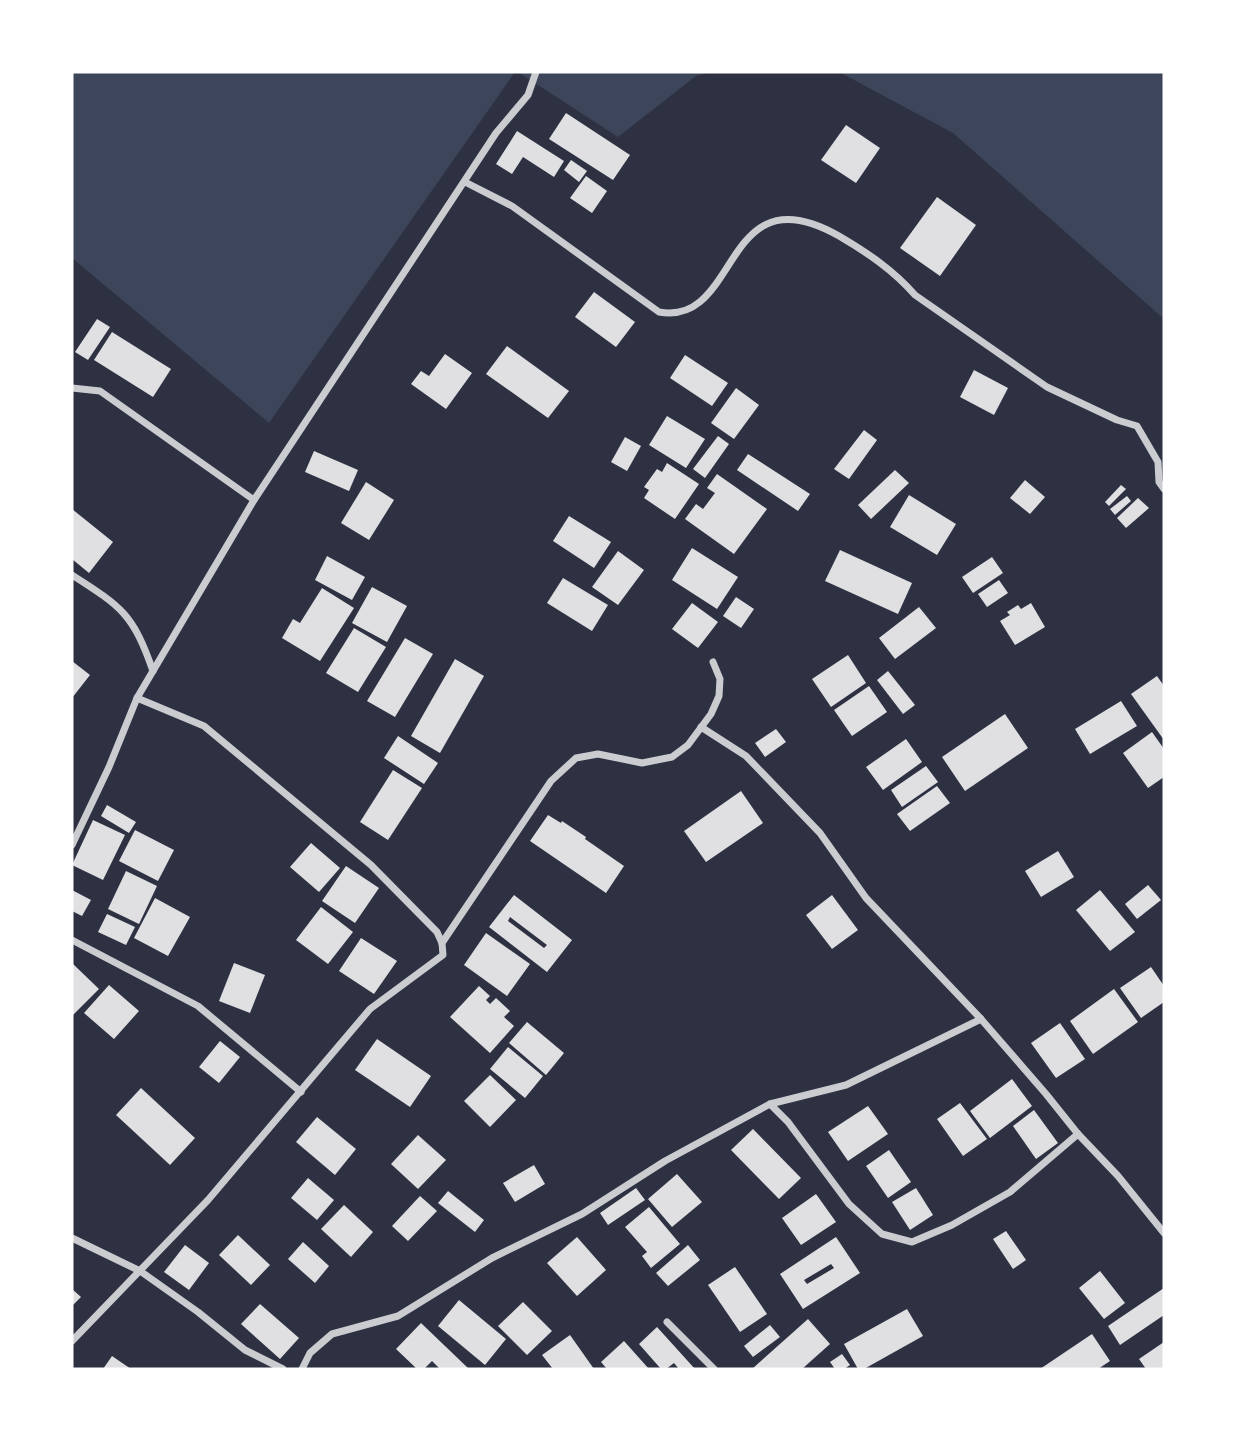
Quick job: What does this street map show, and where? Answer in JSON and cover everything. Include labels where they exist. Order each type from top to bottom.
[{"type":"street","points":[[72,845],[109,767],[137,698],[254,500],[496,133],[528,95],[536,72]]},
{"type":"street","points":[[465,182],[512,206],[659,312],[674,314],[690,309],[710,290],[751,235],[761,226],[776,220],[794,218],[821,226],[870,254],[898,275],[915,295],[1047,387],[1117,420],[1137,426],[1157,462],[1159,482],[1164,489]]},
{"type":"street","points":[[72,388],[100,391],[254,500]]},
{"type":"street","points":[[72,575],[113,601],[129,618],[142,641],[153,671]]},
{"type":"street","points":[[442,943],[551,781],[576,758],[598,754],[642,763],[672,757],[688,744],[719,696],[720,679],[713,662]]},
{"type":"street","points":[[72,1341],[208,1199],[370,1009],[443,955],[437,932],[371,864],[300,804],[204,726],[137,698]]},
{"type":"street","points":[[701,727],[746,756],[820,833],[866,898],[981,1019],[1164,1233]]},
{"type":"street","points":[[72,940],[198,1006],[301,1092]]},
{"type":"street","points":[[302,1369],[310,1353],[332,1335],[398,1316],[492,1258],[583,1214],[665,1161],[770,1104],[846,1085],[981,1019]]},
{"type":"street","points":[[770,1104],[788,1122],[849,1204],[882,1234],[912,1242],[952,1224],[1010,1192],[1078,1135]]},
{"type":"street","points":[[72,1238],[140,1271],[198,1311],[245,1350],[283,1369]]},
{"type":"street","points":[[667,1322],[714,1369]]},
{"type":"shaded area","points":[[72,72],[515,72],[269,423],[72,258]]},
{"type":"shaded area","points":[[518,72],[711,72],[696,76],[618,137]]},
{"type":"shaded area","points":[[839,72],[1164,72],[1164,319],[953,133]]},
{"type":"building","points":[[566,113],[630,155],[613,180],[549,139]]},
{"type":"building","points":[[846,125],[880,148],[856,183],[821,160]]},
{"type":"building","points":[[517,131],[564,161],[554,177],[523,157],[512,174],[496,164]]},
{"type":"building","points":[[571,160],[587,171],[579,182],[564,170]]},
{"type":"building","points":[[586,176],[607,191],[592,213],[570,198]]},
{"type":"building","points":[[937,197],[976,225],[940,276],[900,248]]},
{"type":"building","points":[[594,292],[635,322],[616,347],[575,317]]},
{"type":"building","points":[[97,319],[110,327],[88,360],[75,352]]},
{"type":"building","points":[[112,332],[171,369],[153,397],[94,360]]},
{"type":"building","points":[[507,346],[569,391],[548,418],[486,374]]},
{"type":"building","points":[[445,354],[472,373],[446,409],[411,384],[421,371],[429,376]]},
{"type":"building","points":[[685,355],[728,383],[712,406],[670,378]]},
{"type":"building","points":[[974,370],[1008,388],[994,415],[960,397]]},
{"type":"building","points":[[736,388],[759,405],[734,439],[711,423]]},
{"type":"building","points":[[667,416],[705,439],[686,468],[649,445]]},
{"type":"building","points":[[864,430],[877,440],[849,479],[834,469]]},
{"type":"building","points":[[718,436],[729,444],[705,478],[693,469]]},
{"type":"building","points":[[625,437],[641,446],[627,471],[611,462]]},
{"type":"building","points":[[314,451],[358,470],[349,491],[305,472]]},
{"type":"building","points":[[748,454],[810,494],[798,511],[737,470]]},
{"type":"building","points":[[667,463],[699,484],[675,519],[644,498],[649,490],[644,487],[657,469],[662,472]]},
{"type":"building","points":[[895,470],[909,483],[871,519],[858,505]]},
{"type":"building","points":[[717,474],[767,509],[734,554],[685,519],[696,504],[703,509],[715,493],[707,488]]},
{"type":"building","points":[[1025,480],[1045,497],[1030,514],[1010,498]]},
{"type":"building","points":[[366,482],[394,500],[369,540],[341,523]]},
{"type":"building","points":[[1121,485],[1126,489],[1109,506],[1105,502]]},
{"type":"building","points":[[909,495],[956,524],[937,555],[890,527]]},
{"type":"building","points":[[1127,496],[1131,501],[1115,515],[1110,509]]},
{"type":"building","points":[[1138,498],[1149,508],[1126,528],[1117,518]]},
{"type":"building","points":[[72,509],[113,542],[89,573],[72,559]]},
{"type":"building","points":[[569,516],[611,542],[594,568],[553,541]]},
{"type":"building","points":[[692,548],[738,577],[717,609],[672,580]]},
{"type":"building","points":[[840,550],[912,583],[898,614],[825,581]]},
{"type":"building","points":[[618,551],[644,570],[618,605],[592,587]]},
{"type":"building","points":[[327,556],[365,577],[352,600],[315,580]]},
{"type":"building","points":[[992,557],[1003,573],[973,593],[962,577]]},
{"type":"building","points":[[563,578],[608,605],[592,631],[547,603]]},
{"type":"building","points":[[999,580],[1008,593],[987,607],[978,594]]},
{"type":"building","points":[[372,587],[407,606],[387,642],[352,623]]},
{"type":"building","points":[[322,588],[354,608],[320,661],[282,638],[293,619],[300,623]]},
{"type":"building","points":[[736,597],[754,609],[741,628],[723,616]]},
{"type":"building","points":[[692,603],[718,622],[698,648],[672,629]]},
{"type":"building","points":[[1031,603],[1045,627],[1015,645],[1000,621],[1010,615],[1007,612],[1018,605],[1021,609]]},
{"type":"building","points":[[919,607],[936,628],[895,659],[879,638]]},
{"type":"building","points":[[354,628],[386,647],[358,692],[326,673]]},
{"type":"building","points":[[405,638],[433,654],[395,717],[367,701]]},
{"type":"building","points":[[848,655],[866,683],[831,707],[812,679]]},
{"type":"building","points":[[455,659],[484,676],[440,753],[411,736]]},
{"type":"building","points":[[72,661],[90,675],[72,698]]},
{"type":"building","points":[[888,671],[915,705],[903,714],[877,680]]},
{"type":"building","points":[[1157,676],[1164,686],[1164,740],[1131,694]]},
{"type":"building","points":[[869,686],[887,712],[852,736],[834,710]]},
{"type":"building","points":[[1121,701],[1137,726],[1090,754],[1075,729]]},
{"type":"building","points":[[1005,714],[1028,748],[965,791],[942,757]]},
{"type":"building","points":[[776,729],[786,742],[765,757],[755,743]]},
{"type":"building","points":[[1152,732],[1164,749],[1164,777],[1148,788],[1123,753]]},
{"type":"building","points":[[398,736],[438,763],[424,784],[384,758]]},
{"type":"building","points":[[906,739],[922,762],[883,790],[866,767]]},
{"type":"building","points":[[926,766],[938,782],[902,807],[891,790]]},
{"type":"building","points":[[393,770],[422,788],[388,840],[360,822]]},
{"type":"building","points":[[937,786],[950,803],[910,831],[897,814]]},
{"type":"building","points":[[741,791],[763,823],[706,862],[684,831]]},
{"type":"building","points":[[107,805],[136,822],[129,833],[101,816]]},
{"type":"building","points":[[548,815],[586,837],[585,839],[624,866],[606,893],[530,841]]},
{"type":"building","points":[[93,820],[125,835],[103,880],[72,865]]},
{"type":"building","points":[[135,830],[174,850],[158,881],[119,861]]},
{"type":"building","points":[[311,843],[340,868],[319,892],[290,867]]},
{"type":"building","points":[[1058,851],[1074,877],[1041,897],[1025,871]]},
{"type":"building","points":[[346,866],[379,888],[355,923],[322,901]]},
{"type":"building","points":[[126,871],[157,886],[139,924],[108,909]]},
{"type":"building","points":[[1148,885],[1161,900],[1137,919],[1125,904]]},
{"type":"building","points":[[72,890],[91,900],[82,916],[72,911]]},
{"type":"building","points":[[1100,890],[1135,932],[1110,951],[1076,910]]},
{"type":"building","points":[[514,895],[572,940],[547,972],[489,927]],"holes":[[[510,917],[547,945],[544,948],[508,921]]]},
{"type":"building","points":[[832,895],[858,930],[832,949],[806,915]]},
{"type":"building","points":[[155,898],[190,917],[168,956],[134,938]]},
{"type":"building","points":[[321,907],[353,932],[328,964],[296,940]]},
{"type":"building","points":[[107,914],[135,927],[126,945],[98,932]]},
{"type":"building","points":[[486,933],[530,964],[507,996],[464,965]]},
{"type":"building","points":[[361,938],[397,961],[374,994],[339,971]]},
{"type":"building","points":[[72,963],[99,989],[73,1015],[72,1014]]},
{"type":"building","points":[[234,963],[265,975],[250,1013],[219,1001]]},
{"type":"building","points":[[1151,967],[1164,986],[1164,1002],[1141,1018],[1120,988]]},
{"type":"building","points":[[109,985],[139,1011],[114,1039],[84,1013]]},
{"type":"building","points":[[479,986],[490,996],[486,1000],[490,1004],[496,998],[510,1011],[504,1017],[514,1026],[490,1053],[450,1017]]},
{"type":"building","points":[[1114,989],[1138,1022],[1093,1054],[1070,1021]]},
{"type":"building","points":[[527,1022],[564,1053],[546,1075],[509,1043]]},
{"type":"building","points":[[1060,1023],[1085,1059],[1056,1078],[1031,1043]]},
{"type":"building","points":[[377,1039],[431,1076],[410,1107],[355,1070]]},
{"type":"building","points":[[220,1041],[240,1057],[219,1083],[199,1067]]},
{"type":"building","points":[[508,1047],[543,1076],[525,1098],[490,1069]]},
{"type":"building","points":[[490,1075],[516,1100],[490,1127],[464,1101]]},
{"type":"building","points":[[1012,1079],[1032,1106],[990,1138],[970,1111]]},
{"type":"building","points":[[141,1088],[195,1138],[170,1165],[116,1115]]},
{"type":"building","points":[[960,1103],[987,1139],[963,1156],[937,1119]]},
{"type":"building","points":[[868,1106],[888,1134],[848,1161],[828,1132]]},
{"type":"building","points":[[1034,1110],[1058,1143],[1036,1159],[1013,1126]]},
{"type":"building","points":[[317,1117],[356,1149],[335,1175],[296,1142]]},
{"type":"building","points":[[753,1129],[801,1178],[779,1199],[731,1150]]},
{"type":"building","points":[[418,1135],[446,1160],[418,1189],[391,1164]]},
{"type":"building","points":[[889,1150],[911,1182],[888,1198],[866,1166]]},
{"type":"building","points":[[534,1165],[545,1184],[515,1202],[503,1183]]},
{"type":"building","points":[[677,1174],[702,1202],[672,1227],[648,1199]]},
{"type":"building","points":[[308,1178],[334,1200],[317,1220],[291,1198]]},
{"type":"building","points":[[636,1188],[645,1200],[608,1225],[600,1213]]},
{"type":"building","points":[[916,1188],[933,1215],[910,1230],[892,1202]]},
{"type":"building","points":[[448,1191],[484,1220],[475,1232],[438,1203]]},
{"type":"building","points":[[816,1194],[836,1222],[801,1245],[782,1218]]},
{"type":"building","points":[[420,1196],[437,1211],[408,1241],[392,1226]]},
{"type":"building","points":[[344,1205],[373,1232],[351,1257],[321,1229]]},
{"type":"building","points":[[649,1207],[680,1244],[651,1268],[642,1256],[647,1252],[625,1227]]},
{"type":"building","points":[[1006,1231],[1026,1260],[1013,1269],[993,1239]]},
{"type":"building","points":[[238,1235],[270,1265],[251,1285],[219,1255]]},
{"type":"building","points":[[577,1237],[606,1270],[577,1296],[547,1263]]},
{"type":"building","points":[[836,1237],[860,1273],[803,1309],[780,1274]],"holes":[[[831,1264],[834,1268],[807,1284],[804,1280]]]},
{"type":"building","points":[[303,1242],[329,1266],[315,1283],[288,1259]]},
{"type":"building","points":[[185,1245],[209,1263],[189,1290],[164,1272]]},
{"type":"building","points":[[688,1245],[700,1260],[668,1286],[656,1273]]},
{"type":"building","points":[[735,1267],[767,1314],[740,1332],[708,1285]]},
{"type":"building","points":[[1100,1271],[1125,1303],[1104,1319],[1079,1288]]},
{"type":"building","points":[[1164,1288],[1164,1315],[1120,1345],[1108,1326]]},
{"type":"building","points":[[72,1289],[81,1297],[72,1306]]},
{"type":"building","points":[[459,1300],[506,1339],[485,1365],[438,1326]]},
{"type":"building","points":[[523,1302],[552,1331],[527,1355],[498,1326]]},
{"type":"building","points":[[260,1304],[299,1338],[280,1359],[241,1324]]},
{"type":"building","points":[[907,1309],[923,1336],[864,1369],[858,1369],[844,1344]]},
{"type":"building","points":[[808,1319],[830,1344],[802,1369],[752,1369]]},
{"type":"building","points":[[421,1323],[469,1369],[440,1369],[432,1361],[424,1369],[417,1369],[396,1349]]},
{"type":"building","points":[[770,1325],[780,1337],[753,1357],[744,1346]]},
{"type":"building","points":[[657,1327],[695,1369],[679,1369],[674,1363],[661,1369],[639,1344]]},
{"type":"building","points":[[1092,1334],[1110,1361],[1098,1369],[1040,1369]]},
{"type":"building","points":[[570,1335],[594,1369],[553,1369],[542,1355]]},
{"type":"building","points":[[624,1341],[649,1369],[607,1369],[601,1362]]},
{"type":"building","points":[[1164,1342],[1164,1369],[1146,1369],[1139,1359]]},
{"type":"building","points":[[842,1354],[850,1365],[844,1369],[835,1369],[830,1362]]},
{"type":"building","points":[[112,1356],[131,1369],[103,1369]]}]
